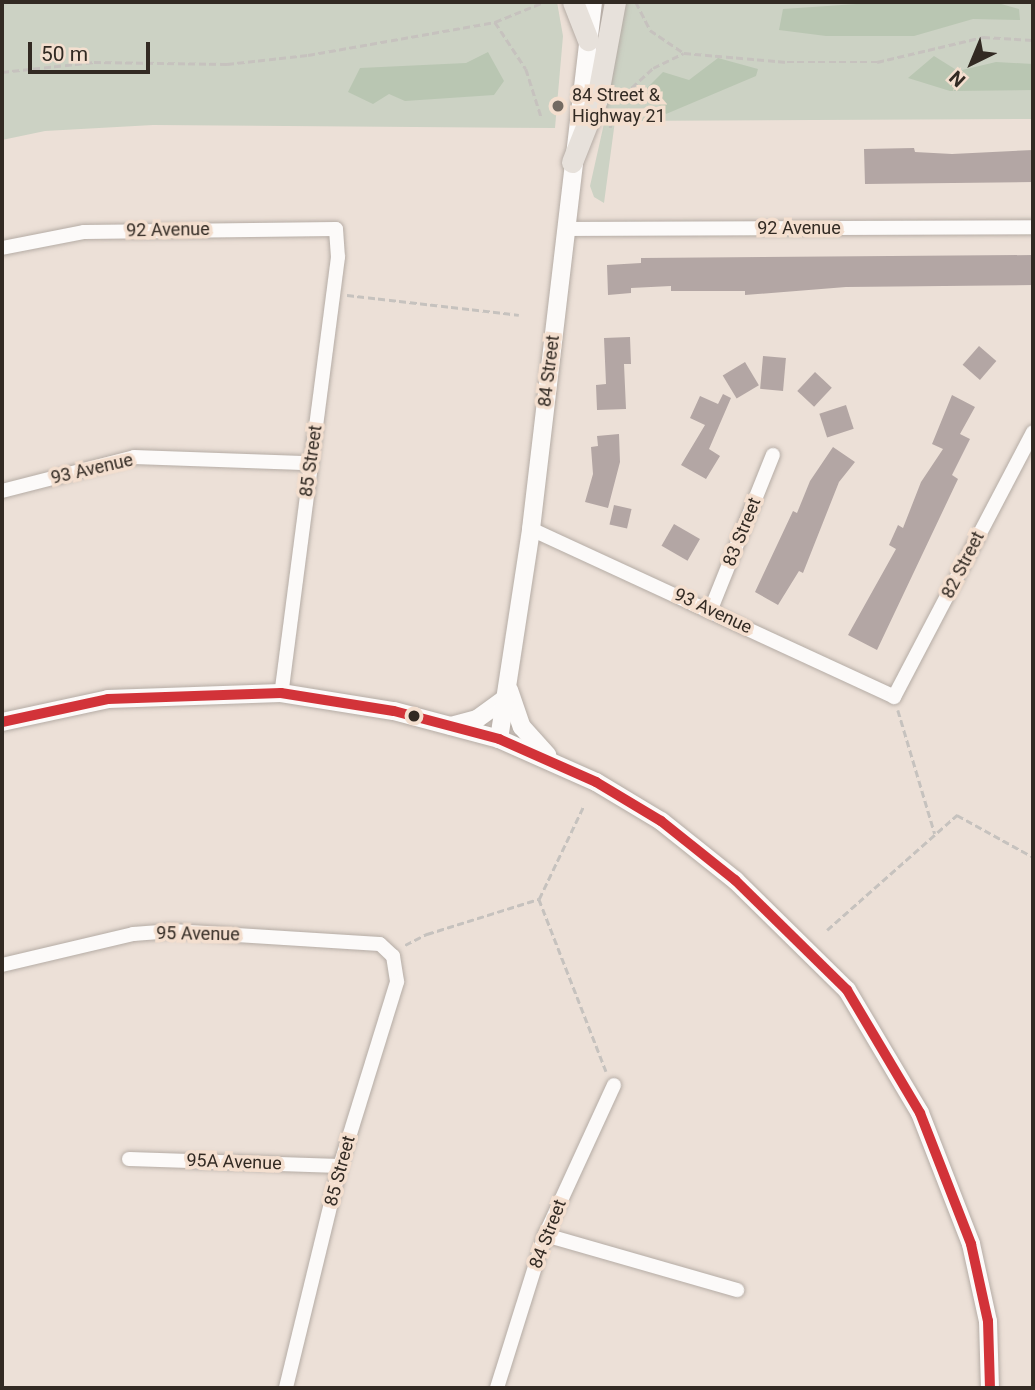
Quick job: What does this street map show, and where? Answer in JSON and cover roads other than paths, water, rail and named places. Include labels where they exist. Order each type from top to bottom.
[{"type":"main road","points":[[573,2],[588,40]]},
{"type":"main road","points":[[572,162],[597,99],[615,2]]},
{"type":"street","name":"84 Street","points":[[499,739],[531,529],[572,162],[593,2]]},
{"type":"street","name":"92 Avenue","points":[[565,229],[1033,227]]},
{"type":"street","name":"92 Avenue","points":[[2,248],[84,232],[336,229]]},
{"type":"street","name":"85 Street","points":[[281,693],[338,257],[336,229]]},
{"type":"street","name":"82 Street","points":[[894,697],[1032,432]]},
{"type":"street","name":"83 Street","points":[[710,609],[773,455]]},
{"type":"street","name":"93 Avenue","points":[[2,491],[134,457],[310,463]]},
{"type":"street","name":"93 Avenue","points":[[531,529],[710,609],[894,697]]},
{"type":"street","points":[[451,726],[477,719],[506,691],[522,727],[556,764]]},
{"type":"street","points":[[2,722],[108,699],[281,693],[394,711],[499,739],[556,764],[661,821],[735,880],[847,990],[920,1113],[971,1244],[988,1321],[990,1388]]},
{"type":"street","name":"95 Avenue","points":[[2,965],[133,934],[173,931],[380,944],[392,955]]},
{"type":"street","name":"85 Street","points":[[286,1388],[340,1166],[397,982],[392,955]]},
{"type":"street","name":"84 Street","points":[[497,1388],[545,1235],[614,1085]]},
{"type":"street","name":"95A Avenue","points":[[129,1159],[340,1166]]},
{"type":"street","points":[[545,1235],[737,1290]]},
{"type":"place","name":"84 Street & Highway 21","points":[[558,106]]}]
